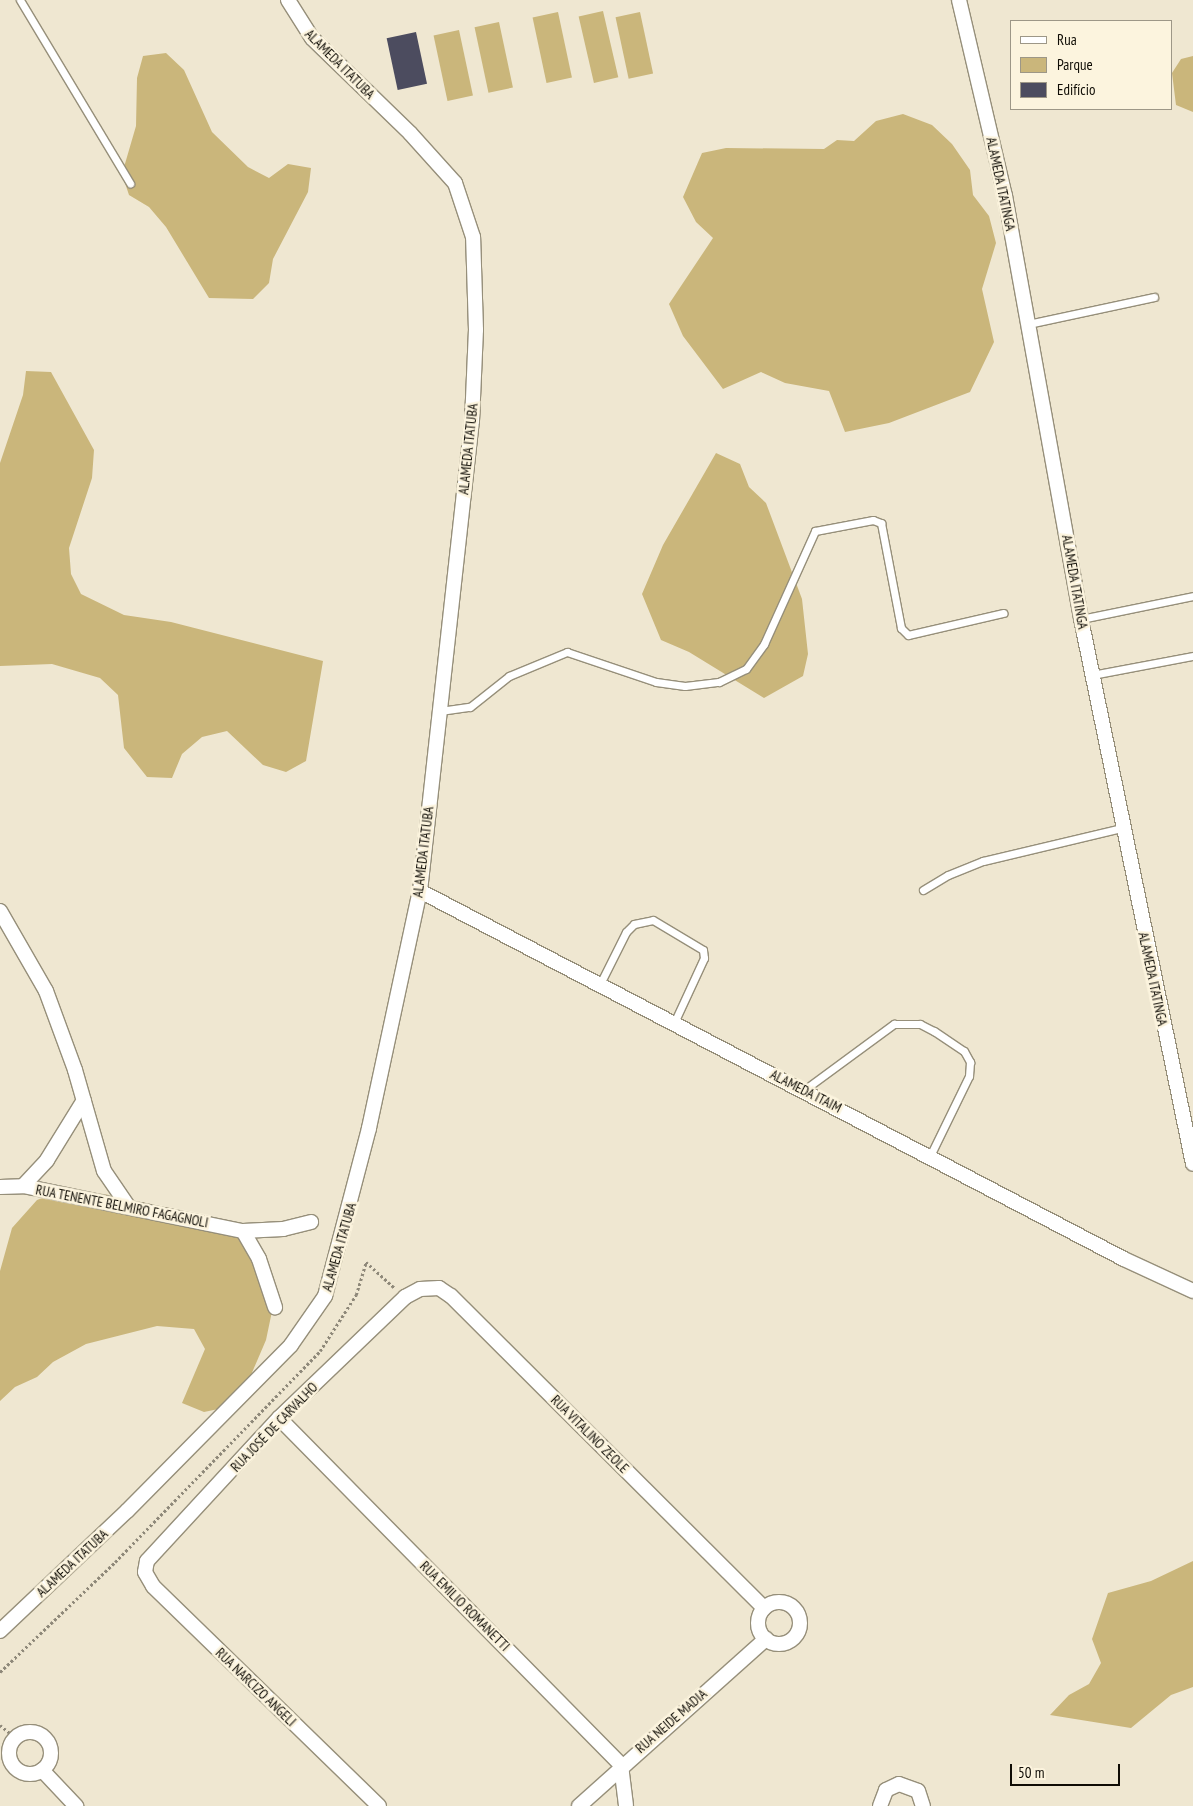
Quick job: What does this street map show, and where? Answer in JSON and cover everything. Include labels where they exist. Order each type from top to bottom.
[{"type":"street","name":"ALAMEDA ITATUBA","points":[[0,1631],[127,1511],[291,1345],[325,1296],[370,1128],[420,891],[472,421],[476,330],[473,237],[455,182],[312,38],[288,0]]},
{"type":"street","name":"ALAMEDA ITATINGA","points":[[959,0],[1005,196],[1081,619],[1122,828],[1192,1160]]},
{"type":"street","name":"ALAMEDA ITAIM","points":[[420,891],[1115,1254],[1193,1291]]},
{"type":"street","points":[[0,911],[46,991],[84,1100],[104,1171],[128,1206]]},
{"type":"street","points":[[23,1186],[47,1160],[84,1100]]},
{"type":"street","name":"RUA TENENTE BELMIRO FAGAGNOLI","points":[[0,1187],[23,1186],[243,1231],[283,1229],[311,1222]]},
{"type":"street","points":[[243,1231],[258,1259],[275,1307]]},
{"type":"street","name":"RUA VITALINO ZEOLE","points":[[405,1297],[426,1288],[438,1288],[451,1296],[764,1608]]},
{"type":"street","name":"RUA JOSÉ DE CARVALHO","points":[[147,1561],[279,1418],[405,1297]]},
{"type":"street","name":"RUA EMILIO ROMANETTI","points":[[279,1418],[621,1765]]},
{"type":"street","name":"RUA NARCIZO ANGELI","points":[[147,1561],[146,1576],[153,1586],[379,1806]]},
{"type":"street","points":[[784,1602],[796,1609],[801,1622],[792,1640],[778,1644],[766,1639],[758,1627],[764,1608],[784,1602]]},
{"type":"street","name":"RUA NEIDE MADIA","points":[[579,1806],[621,1765],[766,1639]]},
{"type":"street","points":[[27,1731],[46,1739],[51,1752],[42,1770],[22,1773],[11,1764],[8,1750],[15,1738],[27,1731]]},
{"type":"street","points":[[621,1765],[626,1806]]},
{"type":"street","points":[[42,1770],[76,1806]]},
{"type":"street","points":[[880,1806],[886,1790],[899,1784],[918,1791],[923,1806]]},
{"type":"lane","points":[[20,0],[130,183]]},
{"type":"lane","points":[[1028,324],[1154,297]]},
{"type":"lane","points":[[439,711],[470,707],[509,676],[567,652],[656,682],[685,686],[719,682],[746,668],[764,644],[814,531],[873,520],[881,523],[901,628],[908,635],[1003,613]]},
{"type":"lane","points":[[1081,619],[1193,596]]},
{"type":"lane","points":[[1092,675],[1193,656]]},
{"type":"lane","points":[[923,890],[948,875],[983,861],[1122,828]]},
{"type":"lane","points":[[600,984],[626,932],[634,924],[653,920],[703,950],[704,958],[674,1023]]},
{"type":"lane","points":[[804,1090],[894,1024],[920,1024],[934,1031],[964,1051],[970,1062],[969,1076],[930,1156]]},
{"type":"path","points":[[0,1672],[115,1562],[320,1351],[356,1295],[366,1262],[405,1297]]},
{"type":"path","points":[[0,1725],[15,1738]]},
{"type":"green space","points":[[603,11],[618,77],[594,83],[579,17]]},
{"type":"green space","points":[[558,12],[572,78],[546,83],[533,17]]},
{"type":"green space","points":[[640,12],[653,74],[629,79],[616,17]]},
{"type":"green space","points":[[499,22],[513,88],[488,93],[475,27]]},
{"type":"green space","points":[[459,30],[473,96],[447,101],[434,35]]},
{"type":"green space","points":[[166,53],[184,70],[212,132],[248,167],[269,178],[288,164],[311,168],[308,192],[273,259],[269,283],[253,299],[209,298],[166,227],[149,207],[129,195],[122,174],[136,126],[137,78],[143,56]]},
{"type":"green space","points":[[1193,56],[1193,112],[1176,105],[1173,71],[1181,59]]},
{"type":"green space","points":[[903,114],[932,125],[952,144],[970,170],[973,195],[989,216],[996,243],[982,289],[994,342],[970,392],[889,423],[845,432],[829,391],[785,383],[761,372],[723,389],[683,336],[669,304],[713,238],[696,222],[683,197],[702,153],[726,148],[824,149],[837,140],[854,141],[876,121]]},
{"type":"green space","points":[[26,371],[51,372],[94,450],[92,478],[69,548],[71,574],[81,594],[124,615],[171,622],[323,661],[306,761],[286,772],[263,765],[227,731],[202,737],[182,754],[172,778],[147,777],[124,748],[118,695],[100,678],[52,664],[0,666],[0,463],[23,395]]},
{"type":"green space","points":[[716,453],[740,464],[749,487],[766,503],[802,599],[808,654],[803,676],[764,698],[689,652],[661,640],[642,594],[663,545]]},
{"type":"green space","points":[[60,1191],[104,1194],[178,1210],[244,1241],[275,1297],[266,1340],[245,1389],[228,1407],[204,1412],[182,1403],[205,1349],[194,1329],[157,1326],[86,1344],[53,1362],[37,1377],[15,1387],[0,1401],[0,1271],[12,1228],[37,1200]]},
{"type":"green space","points":[[1193,1561],[1193,1687],[1171,1695],[1131,1728],[1050,1715],[1069,1695],[1089,1684],[1101,1663],[1092,1639],[1108,1593],[1151,1581]]},
{"type":"building","points":[[416,32],[427,84],[398,90],[387,38]]}]
